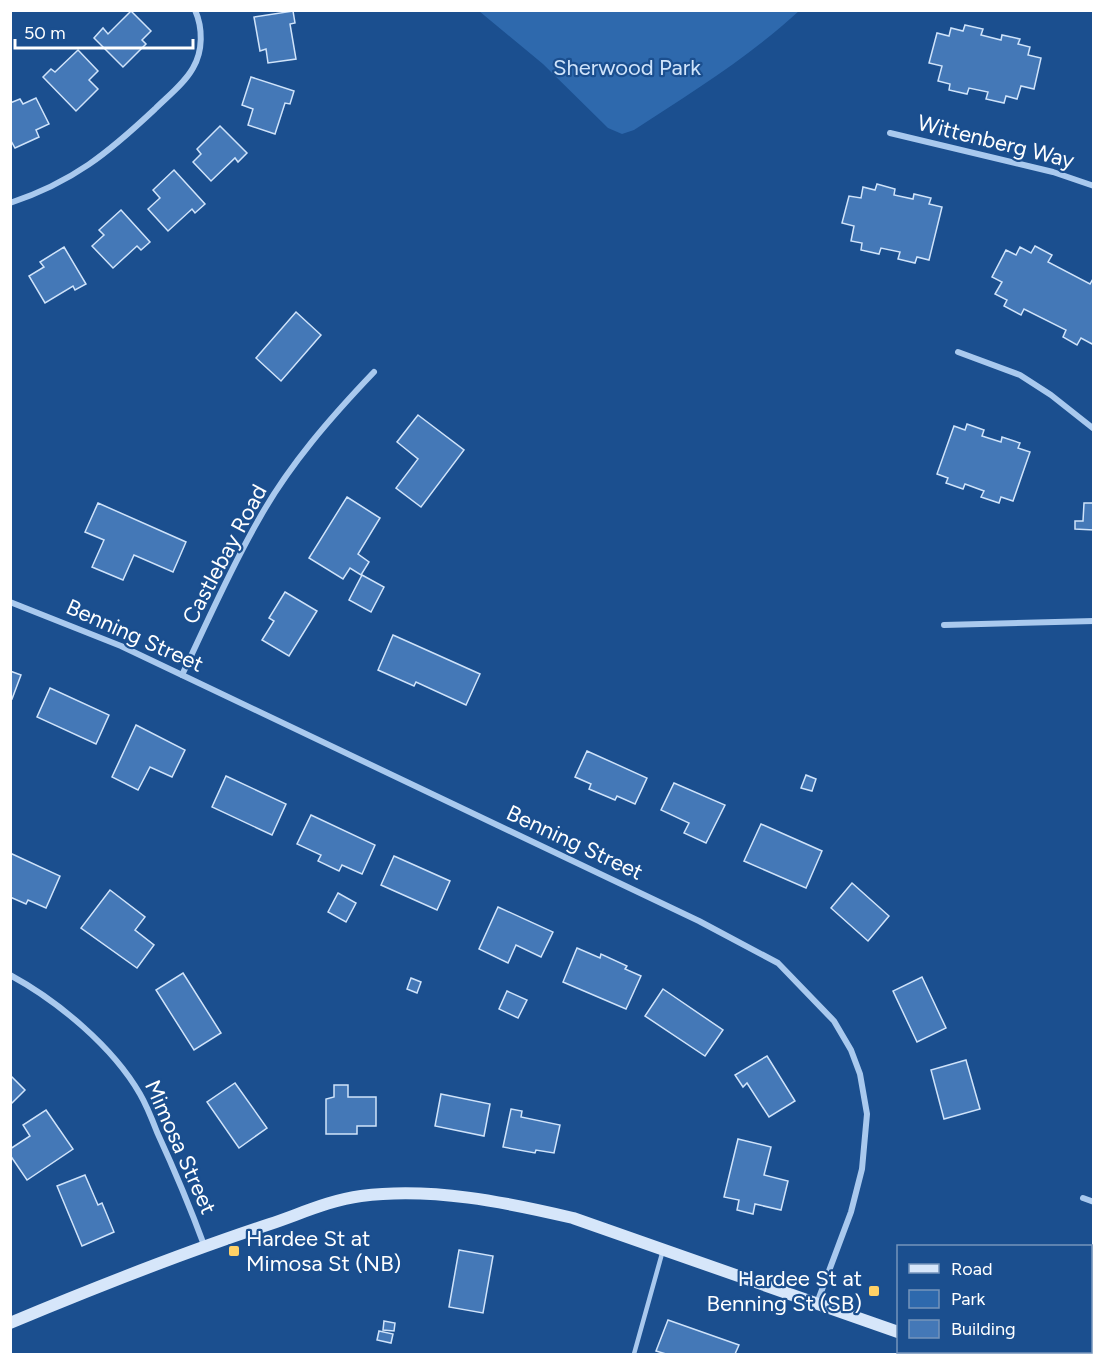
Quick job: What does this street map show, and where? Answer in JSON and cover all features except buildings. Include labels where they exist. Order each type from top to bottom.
[{"type":"street","points":[[10,203],[37,194],[78,172],[116,145],[181,85],[194,68],[200,47],[201,30],[195,10]]},
{"type":"street","name":"Wittenberg Way","points":[[890,133],[1053,172],[1094,186]]},
{"type":"street","points":[[957,352],[1020,375],[1051,395],[1094,429]]},
{"type":"street","name":"Castlebay Road","points":[[182,675],[259,518],[287,475],[332,416],[374,372]]},
{"type":"street","name":"Benning Street","points":[[10,602],[121,646],[699,921],[778,963],[834,1020],[851,1050],[860,1074],[867,1114],[862,1169],[851,1212],[817,1304]]},
{"type":"street","points":[[944,625],[1094,621]]},
{"type":"street","name":"Mimosa Street","points":[[10,975],[39,992],[84,1029],[125,1072],[140,1095],[164,1146],[204,1245]]},
{"type":"street","points":[[10,1323],[204,1245],[340,1200],[362,1196],[404,1194],[452,1196],[522,1206],[573,1218],[897,1332]]},
{"type":"street","points":[[1083,1198],[1094,1202]]},
{"type":"lane","points":[[634,1354],[663,1250]]},
{"type":"green space","name":"Sherwood Park","points":[[479,11],[799,11],[719,74],[634,130],[622,134],[608,128],[543,64]]},
{"type":"place","name":"Hardee St at Mimosa St (NB)","points":[[234,1251]]},
{"type":"place","name":"Hardee St at Benning St (SB)","points":[[874,1291]]}]
